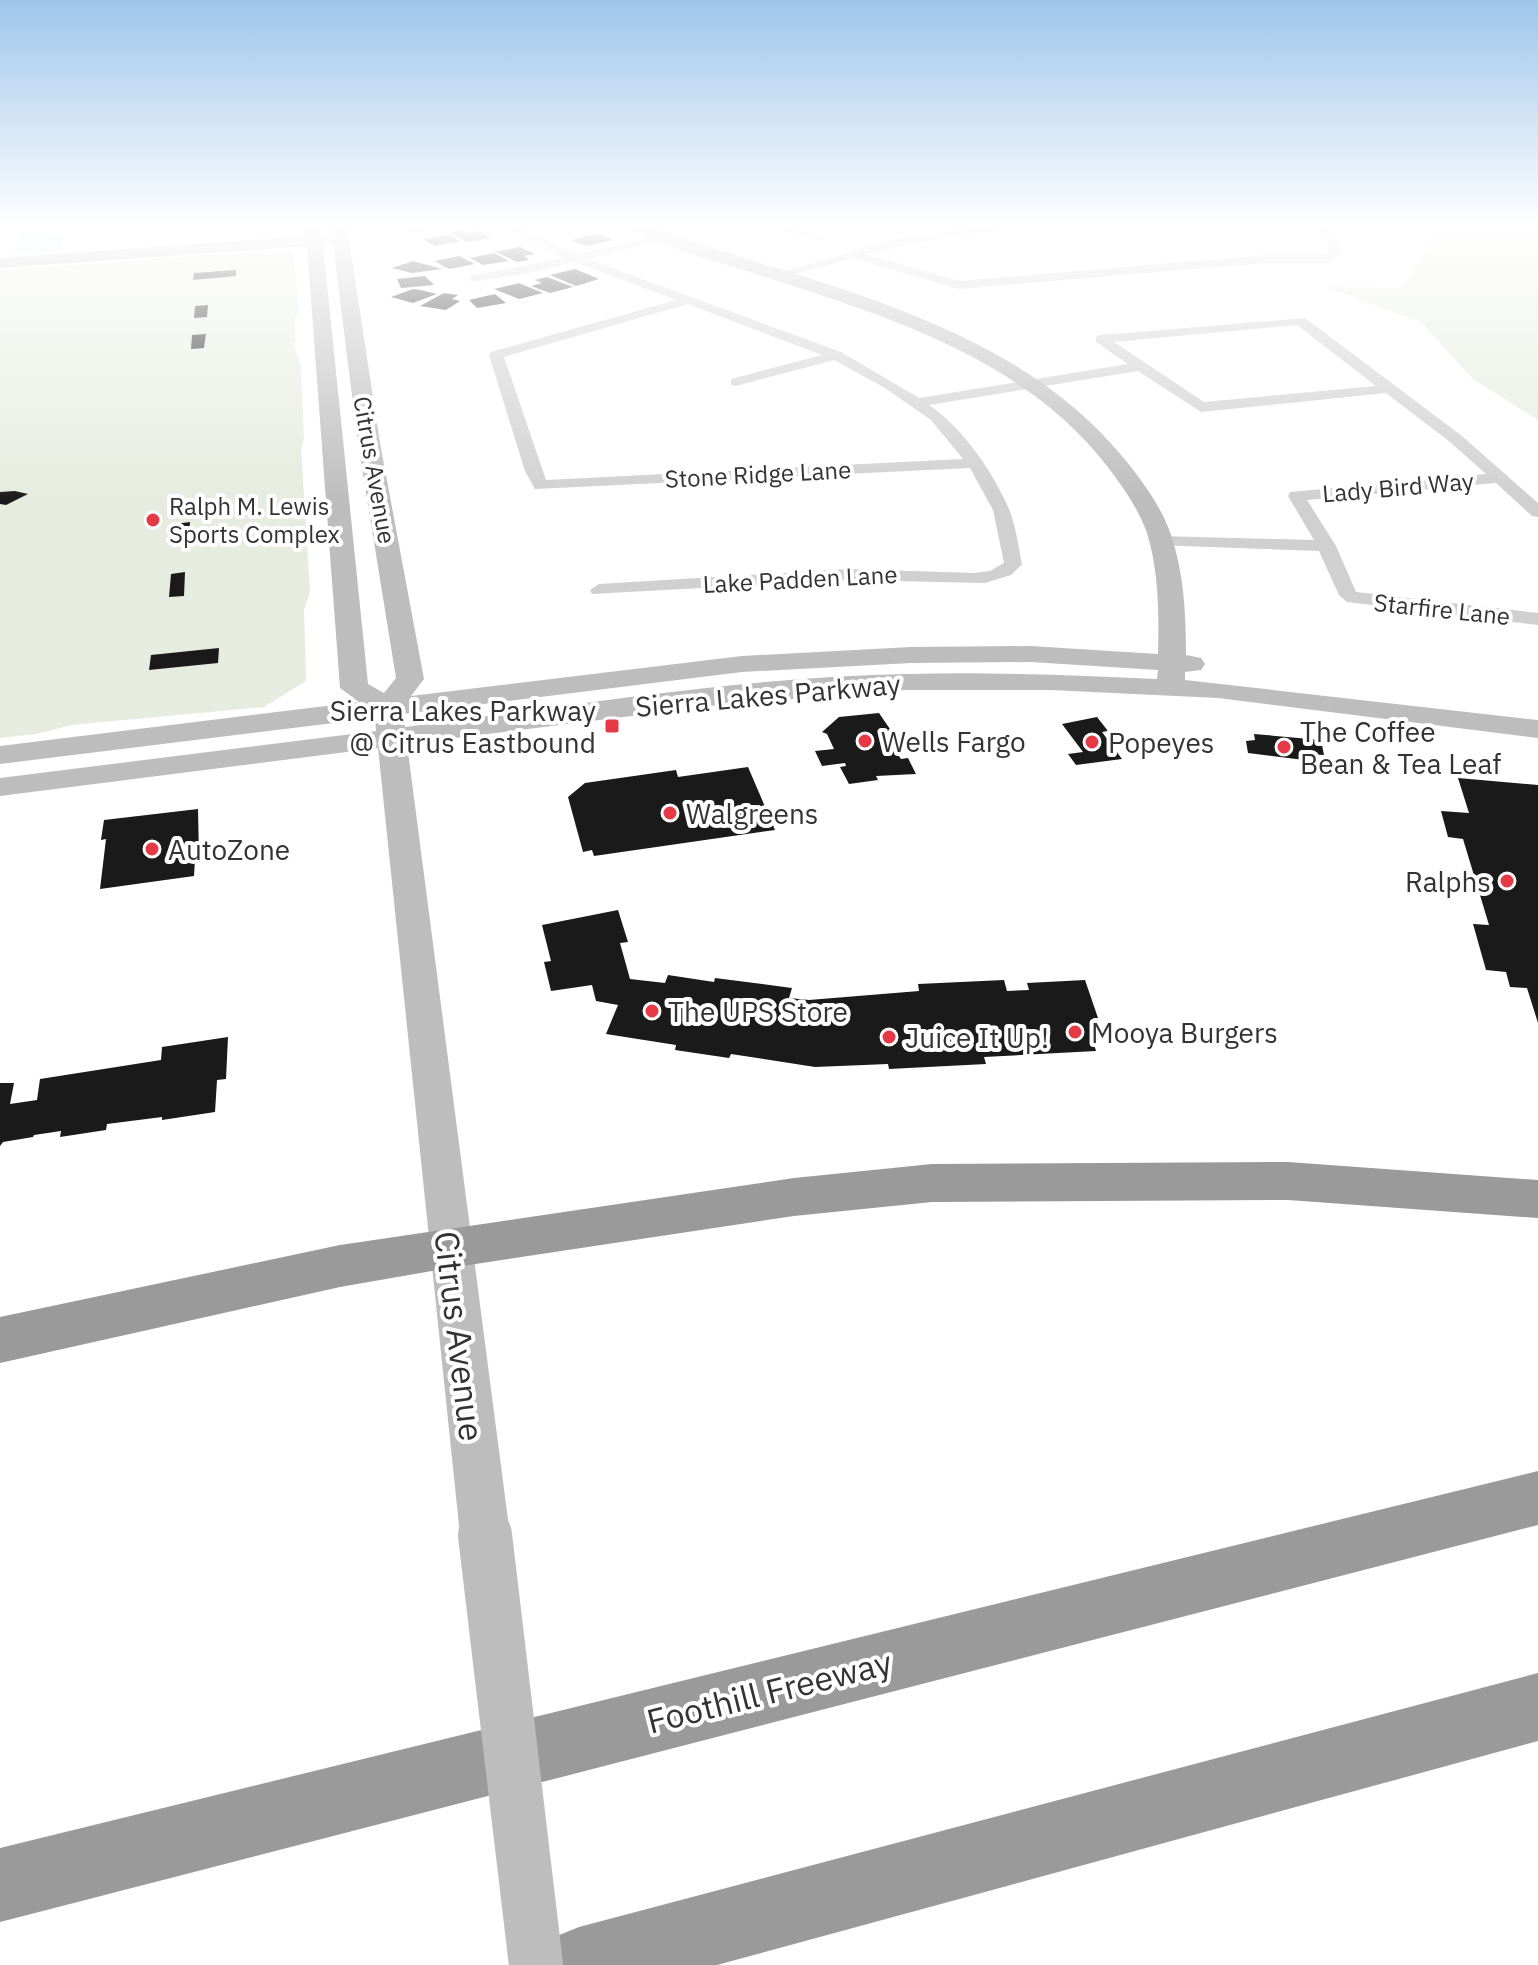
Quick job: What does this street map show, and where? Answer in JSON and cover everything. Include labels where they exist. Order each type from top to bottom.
[{"type":"highway","points":[[0,1340],[340,1266],[449,1247],[794,1197],[932,1183],[1029,1180],[1288,1181],[1538,1199]]},
{"type":"highway","name":"Foothill Freeway","points":[[0,1885],[1538,1498]]},
{"type":"highway","points":[[579,1965],[1538,1707]]},
{"type":"street","name":"Citrus Avenue","points":[[322,318],[339,494],[347,637],[354,688],[389,722]]},
{"type":"street","name":"Citrus Avenue","points":[[352,318],[369,443],[410,679],[389,722],[536,1965]]},
{"type":"street","name":"Stone Ridge Lane","points":[[627,318],[496,355],[533,471],[541,485],[975,463]]},
{"type":"street","points":[[736,318],[836,355],[917,403],[936,417],[975,463]]},
{"type":"street","points":[[893,318],[950,338],[1032,384],[1078,419],[1119,462],[1142,499],[1161,541],[1168,588],[1172,675]]},
{"type":"street","points":[[1387,389],[1201,407],[1101,339],[1300,321],[1443,429],[1538,512]]},
{"type":"street","points":[[736,382],[836,355]]},
{"type":"street","points":[[917,403],[1140,366]]},
{"type":"street","name":"Lake Padden Lane","points":[[599,590],[851,576],[973,578],[1001,574],[1013,564],[1001,510],[975,463]]},
{"type":"street","name":"Lady Bird Way","points":[[1327,546],[1296,496],[1499,478]]},
{"type":"street","points":[[1161,541],[1327,546]]},
{"type":"street","name":"Starfire Lane","points":[[1327,546],[1348,595],[1365,601],[1538,619]]},
{"type":"street","name":"Sierra Lakes Parkway","points":[[1172,675],[1538,729]]},
{"type":"street","name":"Sierra Lakes Parkway","points":[[0,755],[865,684],[1172,675],[1538,705]]},
{"type":"street","name":"Sierra Lakes Parkway","points":[[0,787],[389,722]]},
{"type":"shaded area","name":"Ralph M. Lewis Sports Complex","points":[[0,318],[295,318],[294,344],[301,366],[304,440],[301,448],[310,592],[304,610],[306,681],[264,707],[71,725],[37,734],[0,738]]},
{"type":"shaded area","points":[[1409,318],[1538,318],[1538,420],[1473,379],[1421,322]]},
{"type":"building","points":[[206,334],[204,348],[191,349],[192,335]]},
{"type":"building","points":[[0,492],[28,494],[6,505],[0,504]]},
{"type":"building","points":[[190,522],[188,544],[173,545],[175,524]]},
{"type":"building","points":[[185,572],[184,596],[169,597],[171,574]]},
{"type":"building","points":[[219,648],[218,663],[149,670],[151,655]]},
{"type":"building","name":"Wells Fargo","points":[[879,713],[905,751],[897,753],[901,759],[908,758],[916,774],[876,776],[878,780],[849,784],[840,767],[846,766],[845,763],[822,766],[815,751],[834,749],[827,734],[822,732],[839,717]]},
{"type":"building","name":"Popeyes","points":[[1097,717],[1108,731],[1102,732],[1122,759],[1076,765],[1068,754],[1083,752],[1062,724]]},
{"type":"building","name":"The Coffee Bean & Tea Leaf","points":[[1254,734],[1321,740],[1324,755],[1303,754],[1304,760],[1248,753],[1246,741],[1255,740]]},
{"type":"building","name":"Walgreens","points":[[748,767],[775,830],[594,856],[592,850],[583,852],[568,797],[585,783],[676,770],[678,777]]},
{"type":"building","name":"Ralphs","points":[[1458,778],[1538,785],[1538,1023],[1527,988],[1510,987],[1506,972],[1486,970],[1473,924],[1489,925],[1463,839],[1448,837],[1441,811],[1469,813]]},
{"type":"building","name":"AutoZone","points":[[198,809],[199,858],[195,859],[194,876],[100,889],[106,839],[101,840],[104,820]]},
{"type":"building","points":[[618,910],[628,942],[620,943],[630,979],[665,983],[668,975],[714,982],[715,978],[792,988],[789,998],[809,1000],[919,991],[918,984],[1004,980],[1007,991],[1029,990],[1027,983],[1085,980],[1098,1018],[1093,1018],[1099,1037],[1092,1037],[1096,1051],[984,1057],[986,1064],[889,1069],[888,1064],[815,1067],[731,1054],[729,1058],[675,1050],[676,1045],[606,1034],[618,1005],[596,1001],[592,985],[551,991],[544,962],[551,961],[542,925]]},
{"type":"building","points":[[228,1037],[226,1079],[217,1080],[215,1112],[107,1124],[106,1130],[60,1137],[61,1131],[34,1135],[3,1142],[0,1146],[0,1083],[14,1083],[10,1104],[37,1100],[40,1079],[161,1060],[162,1047]]},
{"type":"place","name":"Ralph M. Lewis Sports Complex","points":[[153,520]]},
{"type":"place","name":"Sierra Lakes Parkway @ Citrus Eastbound","points":[[612,726]]},
{"type":"place","name":"Wells Fargo","points":[[865,741]]},
{"type":"place","name":"Popeyes","points":[[1092,742]]},
{"type":"place","name":"The Coffee Bean & Tea Leaf","points":[[1284,747]]},
{"type":"place","name":"Walgreens","points":[[670,813]]},
{"type":"place","name":"AutoZone","points":[[152,849]]},
{"type":"place","name":"Ralphs","points":[[1507,881]]},
{"type":"place","name":"The UPS Store","points":[[652,1011]]},
{"type":"place","name":"Mooya Burgers","points":[[1075,1032]]},
{"type":"place","name":"Juice It Up!","points":[[889,1037]]}]
